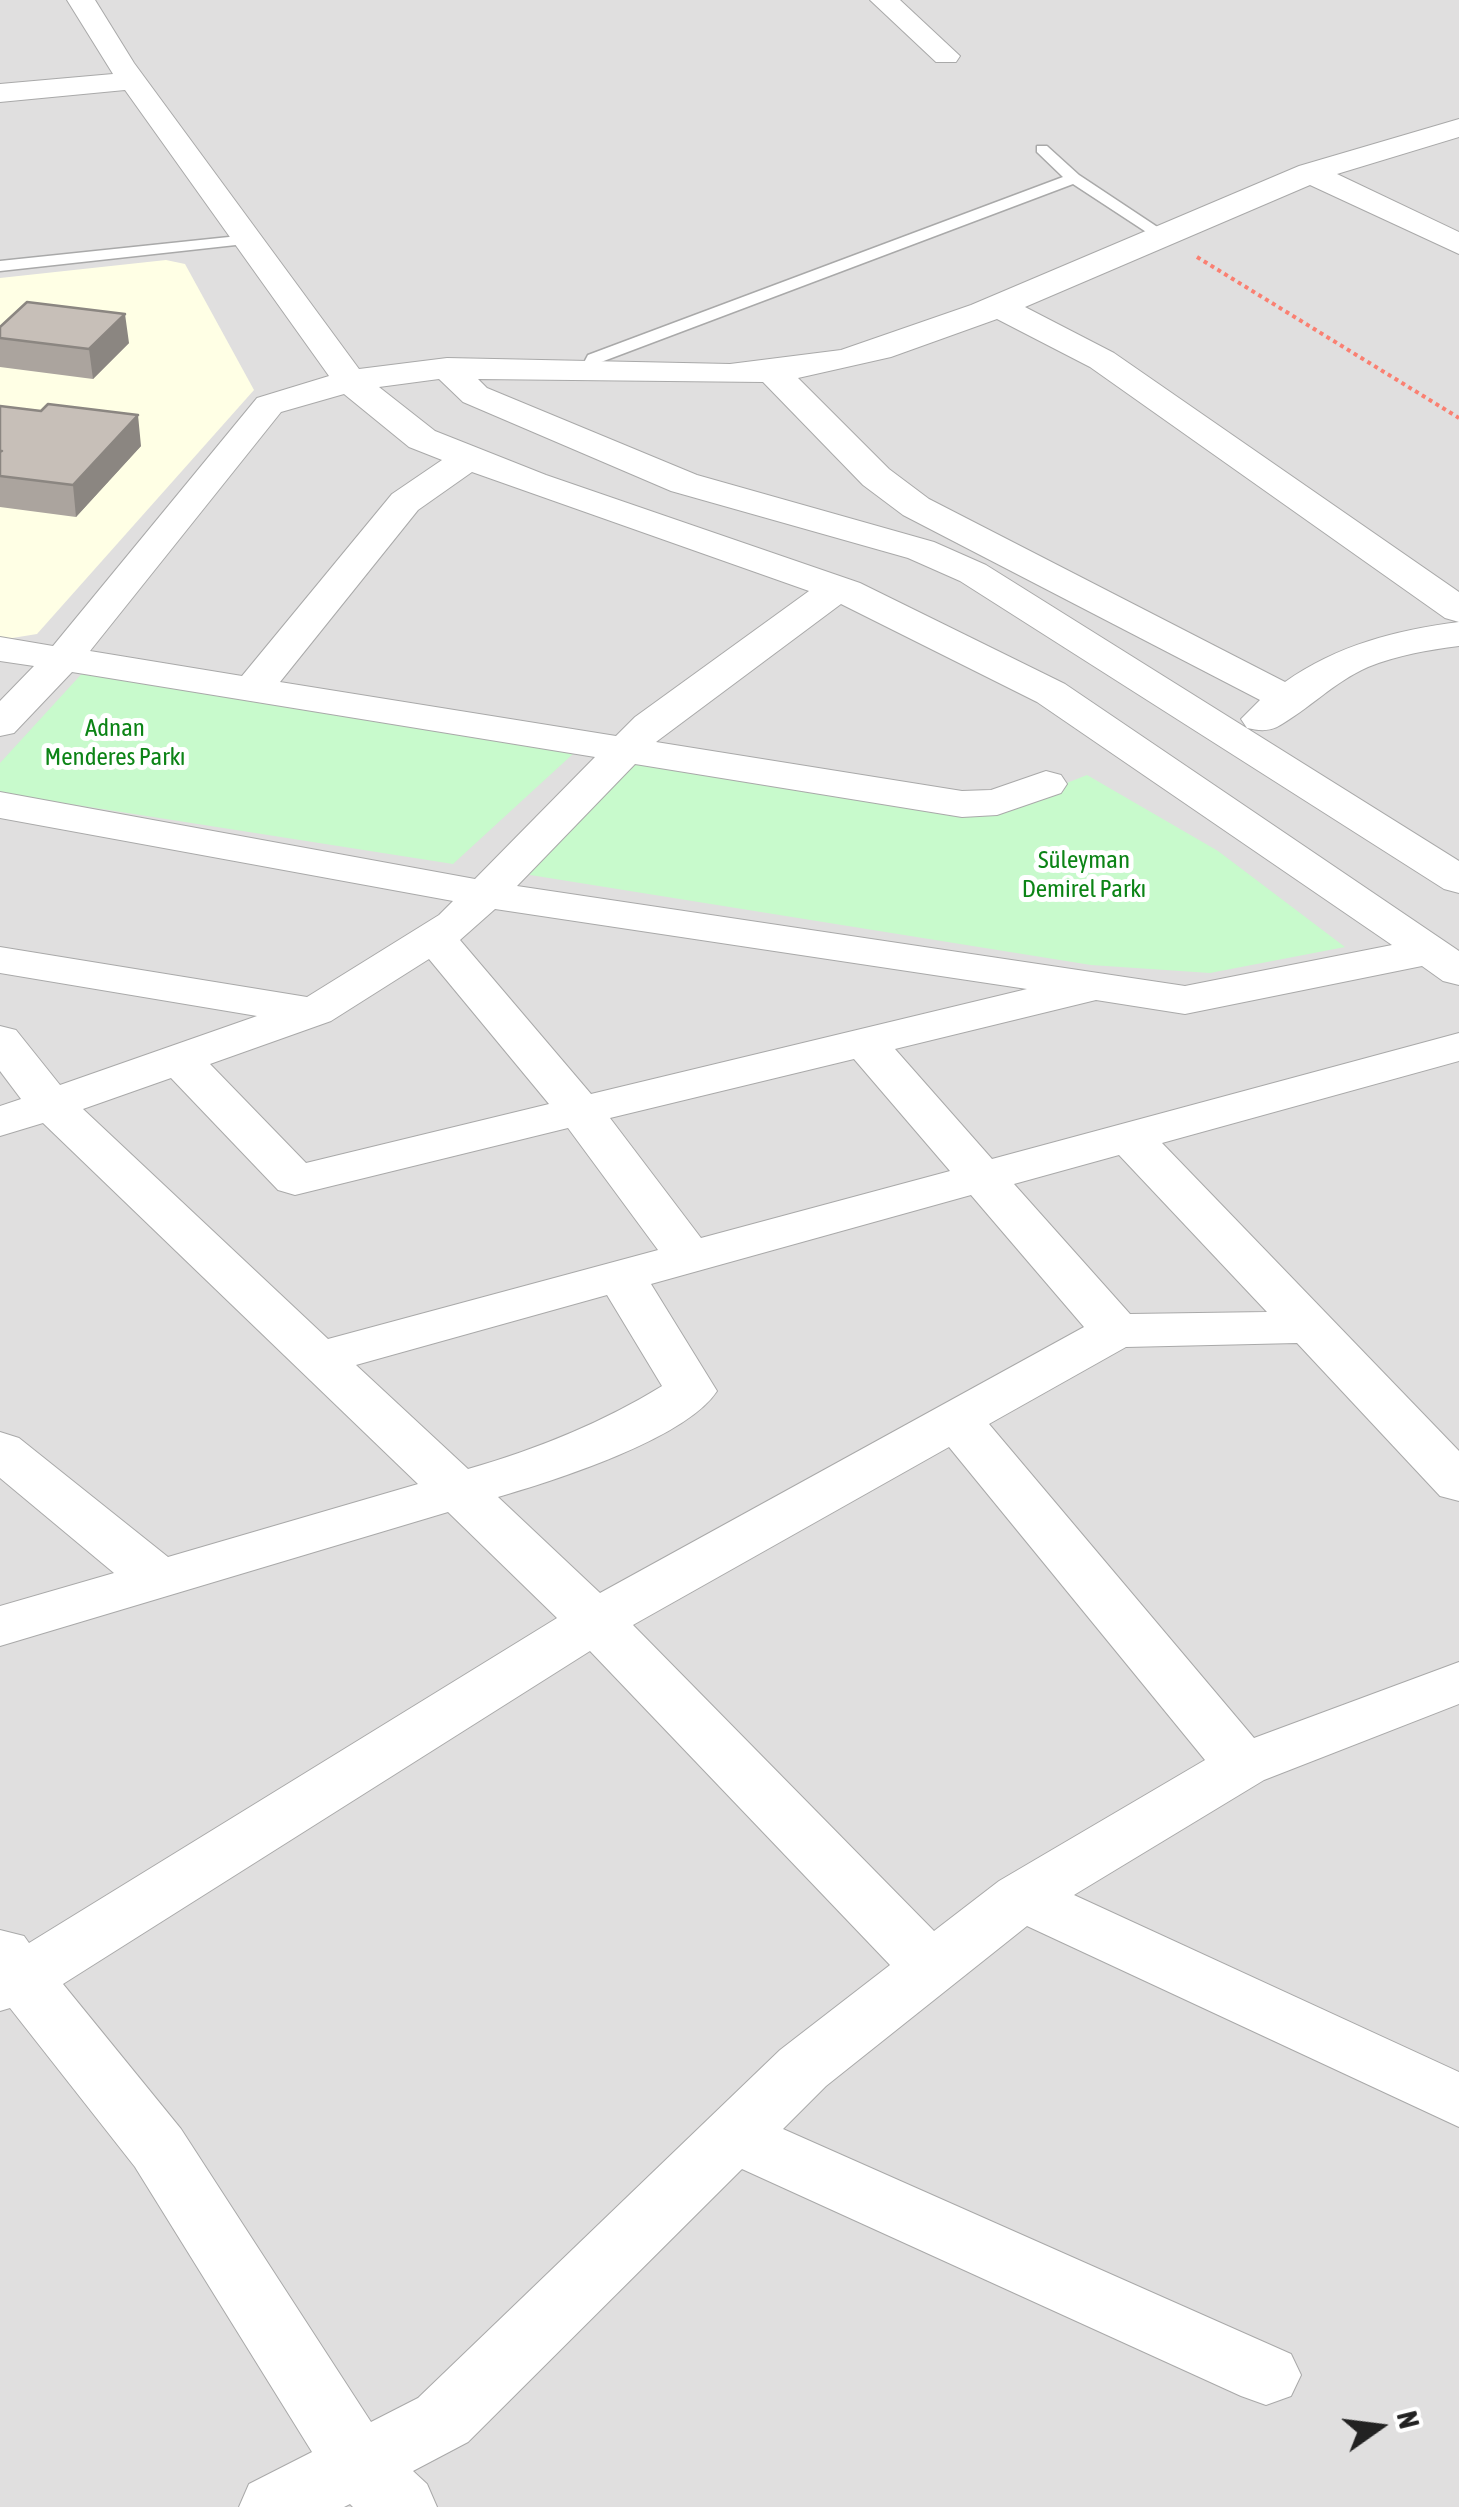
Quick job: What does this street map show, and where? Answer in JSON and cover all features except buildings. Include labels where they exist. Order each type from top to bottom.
[{"type":"street","points":[[81,0],[132,81],[350,381],[422,440],[838,588],[1051,693],[1444,961]]},
{"type":"street","points":[[884,0],[946,56]]},
{"type":"street","points":[[0,93],[132,81]]},
{"type":"street","points":[[0,724],[63,659],[269,405],[350,381],[447,368],[774,373],[882,352],[1166,238],[1310,174],[1459,128]]},
{"type":"street","points":[[1310,174],[1459,244]]},
{"type":"street","points":[[998,306],[1102,360],[1459,610]]},
{"type":"street","points":[[447,368],[474,394],[684,483],[921,550],[974,574],[1459,880]]},
{"type":"street","points":[[774,373],[876,476],[916,507],[1286,698]]},
{"type":"street","points":[[252,690],[405,502],[468,458]]},
{"type":"street","points":[[859,535],[916,507]]},
{"type":"street","points":[[0,1122],[315,1011],[455,924],[649,726],[838,588]]},
{"type":"street","points":[[1174,776],[1238,738],[1313,678],[1356,656],[1409,641],[1459,634]]},
{"type":"street","points":[[0,649],[962,804],[997,802],[1046,784]]},
{"type":"street","points":[[0,805],[485,894],[1185,1000],[1444,961]]},
{"type":"street","points":[[434,937],[580,1111],[689,1257]]},
{"type":"street","points":[[0,960],[315,1011]]},
{"type":"street","points":[[179,1059],[294,1180],[1096,986]]},
{"type":"street","points":[[0,1040],[50,1104],[595,1620],[931,1967]]},
{"type":"street","points":[[864,1042],[1116,1331]]},
{"type":"street","points":[[320,1358],[1459,1047]]},
{"type":"street","points":[[1129,1138],[1459,1483]]},
{"type":"street","points":[[0,1626],[542,1466],[624,1432],[692,1391],[620,1276]]},
{"type":"street","points":[[380,2486],[158,2148],[7,1972],[595,1620],[1116,1331],[1310,1327]]},
{"type":"street","points":[[956,1420],[1243,1764]]},
{"type":"street","points":[[0,1450],[158,1579]]},
{"type":"street","points":[[274,2507],[380,2486],[803,2068],[1021,1897],[1243,1764],[1459,1682]]},
{"type":"street","points":[[1021,1897],[1459,2101]]},
{"type":"street","points":[[732,2136],[1266,2375]]},
{"type":"lane","points":[[1042,148],[1074,178],[1166,238]]},
{"type":"lane","points":[[588,372],[594,359],[611,352],[1074,178]]},
{"type":"lane","points":[[0,266],[248,240]]},
{"type":"path","points":[[1166,238],[1459,418]]},
{"type":"shaded area","points":[[0,0],[1459,0],[1459,2507],[0,2507]]},
{"type":"shaded area","points":[[166,260],[185,264],[254,390],[37,634],[0,640],[0,278]]},
{"type":"green space","name":"Adnan Menderes Parkı","points":[[87,668],[574,753],[453,864],[0,793],[0,763]]},
{"type":"green space","name":"Süleyman Demirel Parkı","points":[[640,760],[981,817],[1087,775],[1218,851],[1345,947],[1210,973],[1091,965],[524,874]]}]
